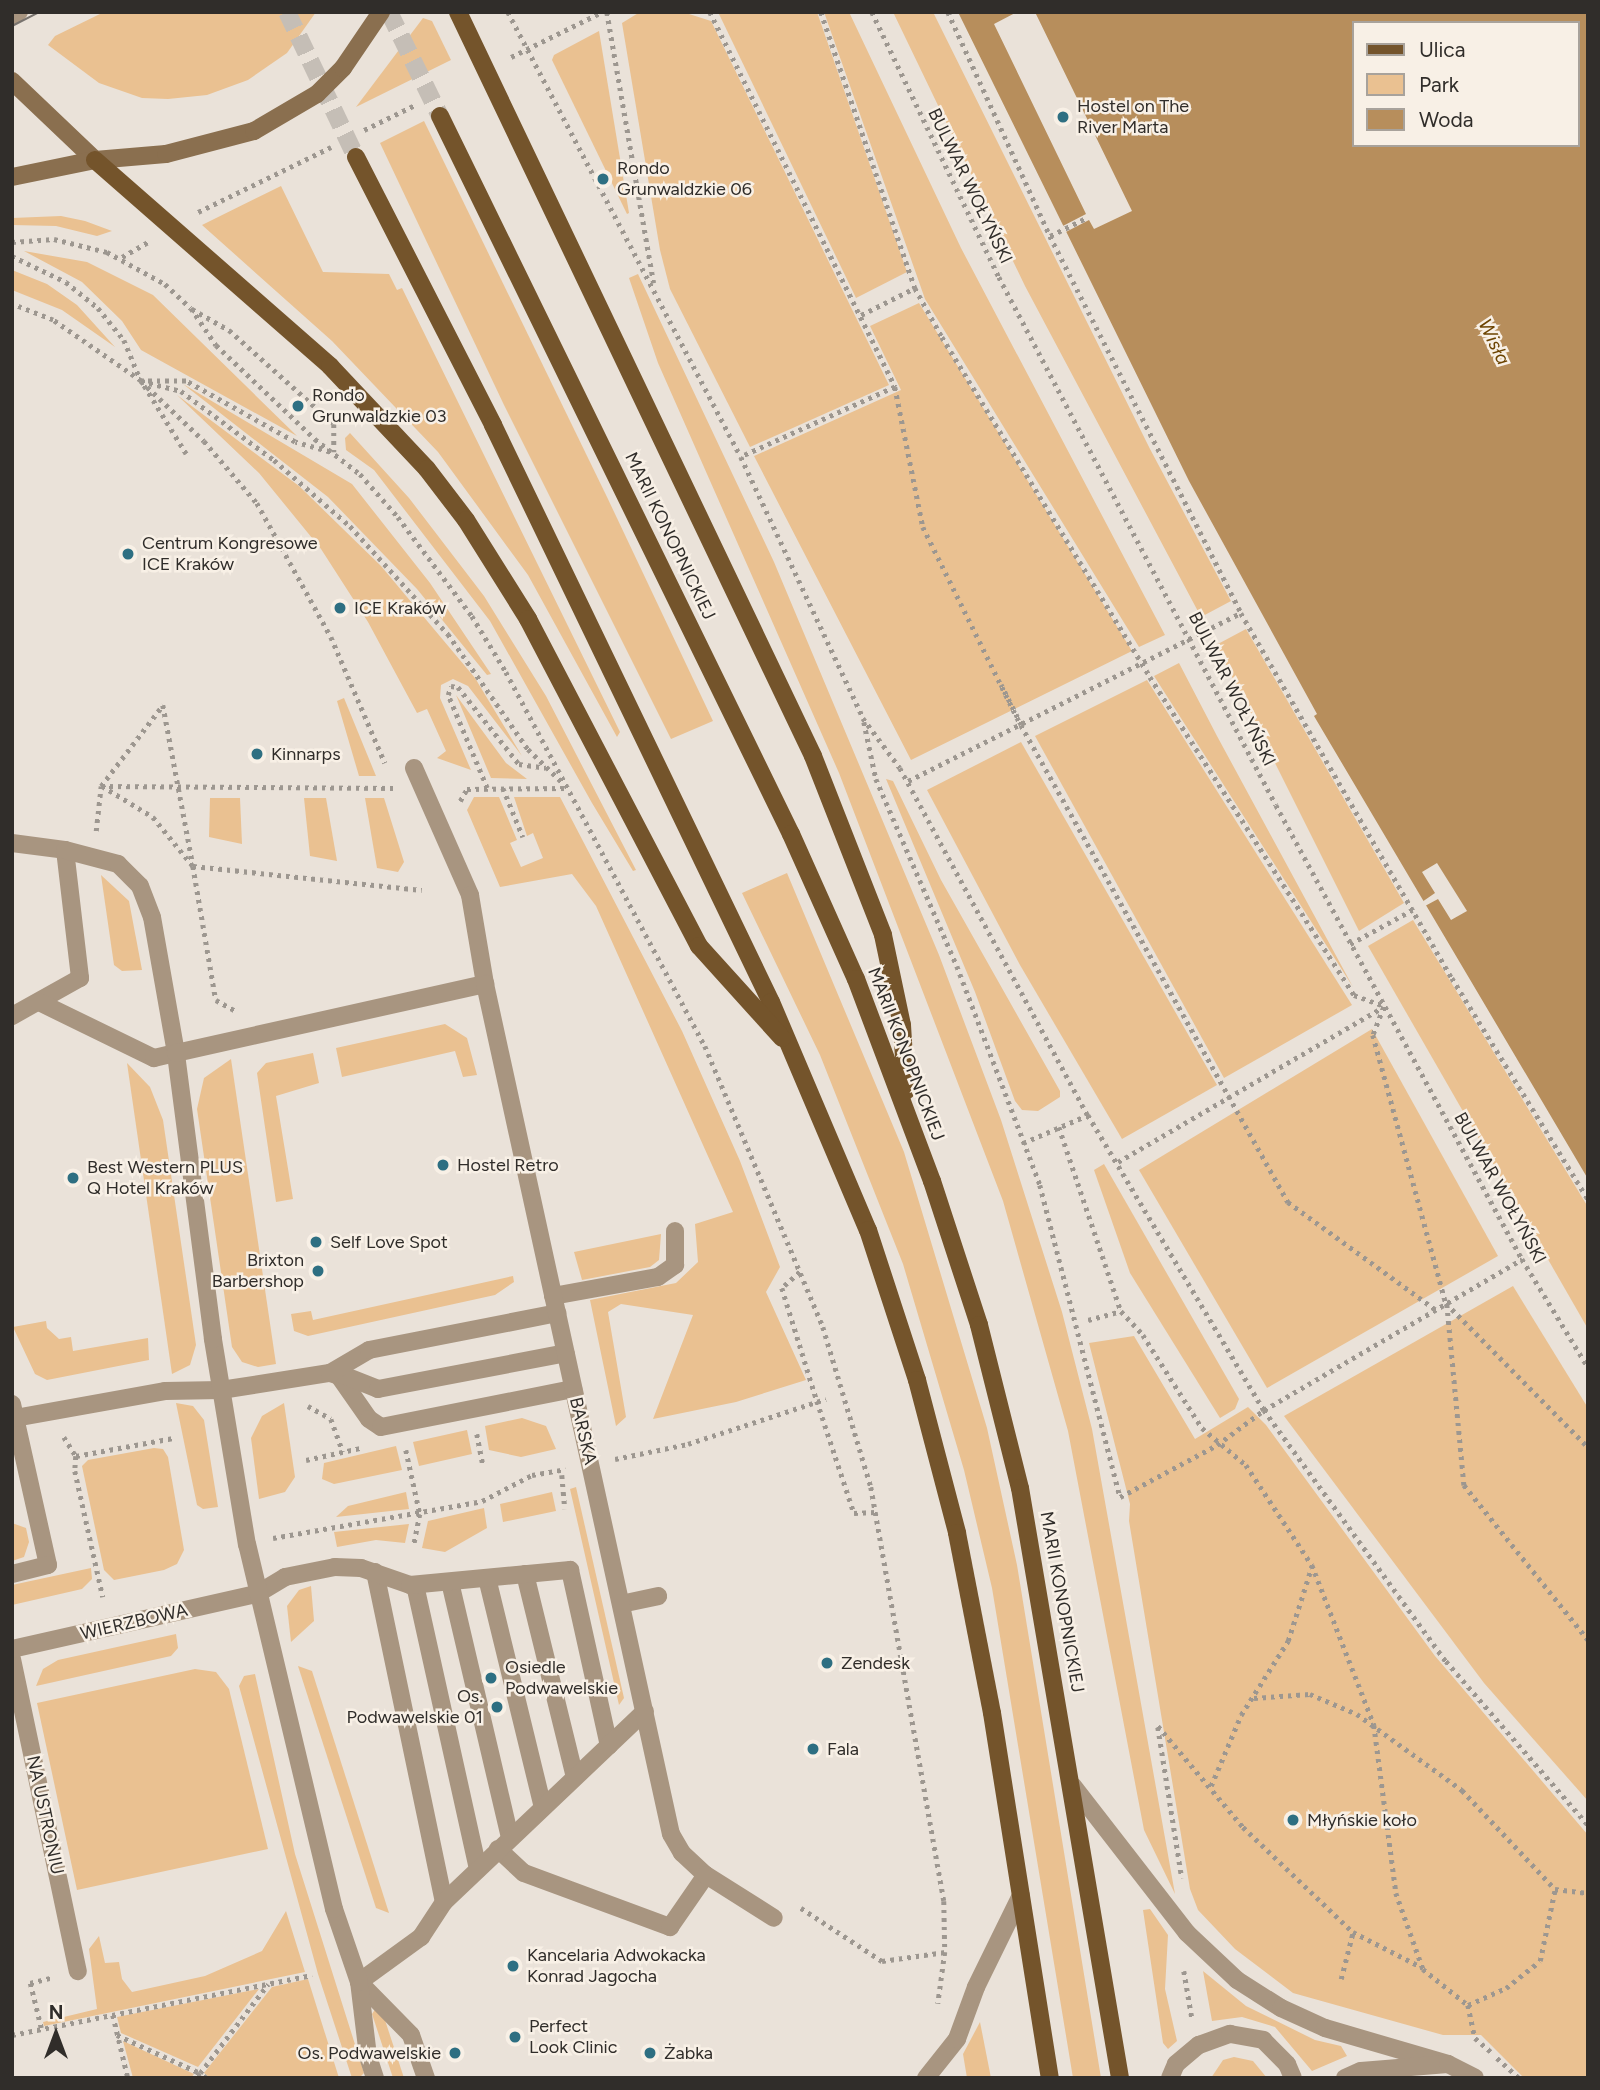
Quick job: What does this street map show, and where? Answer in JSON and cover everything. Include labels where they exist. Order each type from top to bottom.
[{"type":"main road","points":[[12,177],[95,160],[219,142],[288,114],[343,68],[381,12]]},
{"type":"main road","points":[[458,12],[813,756],[883,935],[902,1025],[907,1109]]},
{"type":"main road","points":[[12,81],[95,160],[330,366],[427,469],[466,520],[528,619],[699,946],[794,1051]]},
{"type":"main road","name":"MARII KONOPNICKIEJ","points":[[440,116],[785,822],[856,979],[907,1109],[979,1325],[1020,1488],[1073,1786],[1120,2078]]},
{"type":"main road","points":[[356,157],[493,425],[794,1051],[868,1230],[937,1451],[975,1619],[1050,2078]]},
{"type":"street","points":[[12,16],[19,12]]},
{"type":"street","name":"BARSKA","points":[[414,768],[470,895],[485,984],[671,1834],[682,1853],[706,1875],[774,1918]]},
{"type":"street","points":[[12,843],[92,854],[118,864],[147,900],[176,1053],[221,1391],[247,1545],[334,1909],[359,1982],[368,2056],[375,2078]]},
{"type":"street","points":[[12,1016],[80,978],[65,850]]},
{"type":"street","points":[[39,1002],[155,1058],[485,984]]},
{"type":"street","points":[[12,1574],[48,1565],[14,1411],[165,1391],[221,1391],[330,1373],[369,1350],[659,1277],[675,1265],[675,1231]]},
{"type":"street","points":[[330,1373],[378,1389],[566,1353]]},
{"type":"street","points":[[330,1373],[339,1376],[369,1419],[380,1427],[573,1389]]},
{"type":"street","name":"WIERZBOWA","points":[[12,1649],[257,1594],[285,1577],[335,1567],[375,1572],[415,1585]]},
{"type":"street","points":[[478,1869],[415,1585],[570,1570],[609,1746]]},
{"type":"street","points":[[375,1572],[444,1902]]},
{"type":"street","points":[[525,1574],[575,1777]]},
{"type":"street","points":[[487,1578],[543,1807]]},
{"type":"street","points":[[450,1582],[504,1844],[524,1873],[670,1927],[706,1875]]},
{"type":"street","points":[[621,1604],[659,1596]]},
{"type":"street","name":"NA USTRONIU","points":[[12,1659],[78,1971]]},
{"type":"street","points":[[359,1982],[421,1937],[444,1902],[645,1711]]},
{"type":"street","points":[[1073,1786],[1187,1933],[1237,1980],[1281,2008],[1325,2028],[1448,2064],[1475,2078]]},
{"type":"street","points":[[926,2078],[957,2039],[976,1987],[1021,1895]]},
{"type":"street","points":[[359,1982],[411,2035],[426,2078]]},
{"type":"street","points":[[1170,2078],[1176,2064],[1199,2045],[1230,2034],[1263,2040],[1287,2064],[1293,2078]]},
{"type":"street","points":[[1345,2078],[1361,2071],[1448,2064]]},
{"type":"path","points":[[508,12],[655,288],[741,457],[863,718],[908,781],[1088,1115],[1264,1410],[1446,1661],[1588,1825]]},
{"type":"path","points":[[529,48],[605,12],[655,288]]},
{"type":"path","points":[[710,12],[895,387],[923,527],[1021,725]]},
{"type":"path","points":[[821,12],[915,288],[1143,662],[1354,995],[1384,1006]]},
{"type":"path","name":"BULWAR WOŁYŃSKI","points":[[872,12],[999,277],[1350,944],[1522,1259],[1588,1367]]},
{"type":"path","points":[[948,12],[1050,236],[1241,613],[1412,910],[1588,1199]]},
{"type":"path","points":[[1050,236],[1088,217]]},
{"type":"path","points":[[12,242],[54,239],[107,252],[165,284],[191,308],[229,330],[334,424],[334,453]]},
{"type":"path","points":[[12,256],[66,282],[98,308],[124,340],[141,381],[186,454]]},
{"type":"path","points":[[861,315],[915,288]]},
{"type":"path","points":[[12,304],[53,320],[141,381],[204,441],[257,503],[331,637],[396,788],[101,786]]},
{"type":"path","points":[[191,308],[216,345],[334,453],[398,517],[472,616],[568,788],[705,1046],[823,1327],[875,1512],[944,1901],[945,1952],[937,2010]]},
{"type":"path","points":[[141,381],[186,381],[295,442],[334,453]]},
{"type":"path","points":[[141,381],[181,391],[274,460],[350,526],[448,634],[528,749],[568,788]]},
{"type":"path","points":[[741,457],[895,387]]},
{"type":"path","points":[[908,781],[1241,613]]},
{"type":"path","points":[[1001,685],[1288,1202],[1436,1310]]},
{"type":"path","points":[[487,788],[448,695],[451,686],[457,687],[519,764],[547,768]]},
{"type":"path","points":[[92,854],[101,786],[163,705],[182,786],[216,1000],[236,1011]]},
{"type":"path","points":[[863,718],[876,779],[957,966],[1040,1185],[1120,1497],[1217,1445],[1264,1410],[1522,1259]]},
{"type":"path","points":[[101,786],[153,817],[193,866],[422,890]]},
{"type":"path","points":[[503,788],[523,837]]},
{"type":"path","points":[[459,803],[467,789],[568,788]]},
{"type":"path","points":[[1350,944],[1412,910]]},
{"type":"path","points":[[1118,1162],[1384,1006]]},
{"type":"path","points":[[1384,1006],[1373,1035],[1447,1303],[1464,1485],[1588,1640]]},
{"type":"path","points":[[1023,1143],[1088,1115]]},
{"type":"path","points":[[1059,1128],[1121,1311],[1143,1335],[1217,1445],[1246,1465],[1312,1565],[1374,1725],[1396,1893],[1423,1969]]},
{"type":"path","points":[[800,1272],[782,1288],[817,1401],[854,1513],[875,1512]]},
{"type":"path","points":[[1447,1303],[1588,1447]]},
{"type":"path","points":[[1088,1320],[1121,1311]]},
{"type":"path","points":[[607,1460],[688,1444],[826,1399]]},
{"type":"path","points":[[296,1406],[325,1413],[343,1451]]},
{"type":"path","points":[[475,1423],[483,1464]]},
{"type":"path","points":[[62,1433],[76,1456],[75,1471],[103,1597]]},
{"type":"path","points":[[76,1456],[173,1438]]},
{"type":"path","points":[[404,1438],[420,1514],[414,1545]]},
{"type":"path","points":[[247,1545],[316,1528],[420,1514],[482,1501],[533,1475],[572,1467]]},
{"type":"path","points":[[1211,1786],[1241,1715],[1288,1641],[1312,1565]]},
{"type":"path","points":[[1254,1698],[1310,1694],[1374,1725],[1462,1790],[1555,1889],[1588,1893]]},
{"type":"path","points":[[1183,1884],[1158,1727],[1211,1786],[1243,1827],[1353,1932],[1423,1969],[1468,2005],[1475,2038],[1519,2078]]},
{"type":"path","points":[[1468,2005],[1506,1988],[1540,1961],[1555,1889]]},
{"type":"path","points":[[796,1905],[882,1961],[945,1952]]},
{"type":"path","points":[[1341,1979],[1353,1932]]},
{"type":"path","points":[[1184,1964],[1195,2028]]},
{"type":"path","points":[[41,2028],[30,1983],[78,1971]]},
{"type":"path","points":[[12,2035],[312,1975]]},
{"type":"path","points":[[196,2078],[268,1983]]},
{"type":"path","points":[[113,2015],[128,2078]]},
{"type":"path","points":[[117,2035],[206,2078]]},
{"type":"green space","points":[[104,12],[316,12],[287,53],[248,80],[207,95],[168,99],[142,98],[99,83],[48,45],[55,36]]},
{"type":"green space","points":[[640,12],[689,14],[711,21],[889,385],[750,447],[670,289],[660,250],[622,23]]},
{"type":"green space","points":[[718,12],[817,12],[907,272],[856,298]]},
{"type":"green space","points":[[824,12],[849,12],[961,248],[1165,635],[1139,647],[925,299]]},
{"type":"green space","points":[[893,12],[933,12],[1150,449],[1231,601],[1201,617],[1025,286]]},
{"type":"green space","points":[[423,18],[432,21],[451,60],[356,107]]},
{"type":"green space","points":[[599,31],[629,213],[627,214],[552,60],[554,55]]},
{"type":"green space","points":[[424,121],[713,721],[671,739],[504,405],[380,143]]},
{"type":"green space","points":[[281,186],[323,272],[389,274],[397,290],[402,288],[620,732],[617,737],[528,575],[438,452],[332,341],[202,225]]},
{"type":"green space","points":[[61,216],[112,231],[97,236],[56,226],[12,225],[12,218]]},
{"type":"green space","points":[[24,251],[87,262],[153,295],[297,436],[141,350],[122,321],[82,282]]},
{"type":"green space","points":[[12,270],[47,284],[77,305],[115,347],[62,310],[12,290]]},
{"type":"green space","points":[[638,274],[774,562],[939,955],[1001,1120],[1062,1312],[1092,1429],[1175,1894],[1144,1830],[1068,1431],[1003,1201],[839,773],[658,363],[629,278]]},
{"type":"green space","points":[[919,303],[1132,651],[911,760],[754,456],[901,390],[870,326]]},
{"type":"green space","points":[[183,384],[352,484],[430,583],[491,674],[487,675],[417,589],[328,497]]},
{"type":"green space","points":[[177,395],[299,486],[381,566],[475,678],[522,756],[468,686],[453,679],[441,685],[440,698],[471,770],[437,758],[446,751],[427,709],[417,713],[368,622],[321,549],[259,473]]},
{"type":"green space","points":[[350,433],[409,498],[484,596],[546,696],[636,870],[633,871],[592,803],[490,621],[374,470],[346,450],[345,438]]},
{"type":"green space","points":[[1246,629],[1404,903],[1359,931],[1216,645]]},
{"type":"green space","points":[[1179,663],[1217,736],[1353,987],[1154,676]]},
{"type":"green space","points":[[1147,680],[1352,1005],[1224,1078],[1035,736]]},
{"type":"green space","points":[[456,695],[506,763],[527,779],[491,778]]},
{"type":"green space","points":[[344,698],[376,776],[359,776],[337,701]]},
{"type":"green space","points":[[1021,742],[1217,1085],[1122,1139],[1020,965],[927,790]]},
{"type":"green space","points":[[886,779],[893,781],[941,880],[1060,1091],[1060,1097],[1038,1111],[1022,1110],[1015,1101],[975,992]]},
{"type":"green space","points":[[474,797],[499,797],[517,840],[510,843],[521,867],[543,858],[533,833],[527,836],[514,797],[560,797],[682,1031],[740,1161],[780,1267],[766,1292],[806,1380],[736,1402],[653,1419],[693,1315],[621,1304],[608,1312],[626,1417],[616,1426],[590,1300],[676,1283],[698,1262],[695,1224],[733,1212],[596,906],[572,874],[500,887],[467,810]]},
{"type":"green space","points":[[210,798],[240,798],[242,844],[209,837]]},
{"type":"green space","points":[[304,798],[326,798],[337,861],[310,856]]},
{"type":"green space","points":[[365,798],[384,798],[404,862],[398,872],[377,868]]},
{"type":"green space","points":[[787,873],[904,1152],[987,1428],[1017,1565],[1101,2078],[1073,2078],[992,1588],[964,1470],[903,1264],[820,1055],[742,893]]},
{"type":"green space","points":[[101,875],[129,901],[142,970],[122,971],[114,965]]},
{"type":"green space","points":[[1413,920],[1588,1207],[1588,1329],[1368,946]]},
{"type":"green space","points":[[445,1024],[467,1038],[477,1075],[463,1077],[455,1051],[342,1077],[336,1048]]},
{"type":"green space","points":[[1372,1029],[1498,1256],[1267,1388],[1139,1170]]},
{"type":"green space","points":[[313,1053],[319,1083],[276,1096],[293,1199],[276,1202],[257,1073],[266,1063]]},
{"type":"green space","points":[[231,1059],[276,1364],[258,1367],[242,1362],[232,1347],[197,1109],[204,1078]]},
{"type":"green space","points":[[127,1063],[150,1087],[163,1120],[196,1345],[190,1365],[172,1374]]},
{"type":"green space","points":[[1104,1164],[1239,1399],[1235,1409],[1220,1418],[1130,1273],[1094,1170]]},
{"type":"green space","points":[[661,1234],[659,1260],[650,1267],[582,1280],[574,1252]]},
{"type":"green space","points":[[513,1276],[514,1282],[495,1295],[308,1336],[294,1331],[291,1314],[311,1311],[313,1320]]},
{"type":"green space","points":[[1513,1286],[1588,1408],[1588,1801],[1484,1683],[1284,1416]]},
{"type":"green space","points":[[46,1321],[47,1328],[59,1339],[71,1337],[73,1351],[148,1338],[149,1360],[47,1380],[35,1374],[13,1327]]},
{"type":"green space","points":[[1134,1336],[1195,1439],[1248,1407],[1266,1425],[1435,1656],[1588,1835],[1588,2078],[1524,2078],[1481,2035],[1443,2035],[1293,1993],[1235,1949],[1198,1910],[1190,1889],[1129,1521],[1130,1504],[1089,1343]]},
{"type":"green space","points":[[176,1403],[193,1406],[204,1420],[218,1507],[203,1509],[197,1505]]},
{"type":"green space","points":[[284,1403],[295,1477],[285,1492],[259,1499],[251,1438],[262,1416]]},
{"type":"green space","points":[[522,1418],[546,1426],[556,1449],[521,1457],[489,1450],[485,1426]]},
{"type":"green space","points":[[467,1430],[472,1454],[419,1466],[413,1442]]},
{"type":"green space","points":[[396,1446],[402,1470],[334,1484],[322,1479],[324,1463]]},
{"type":"green space","points":[[154,1448],[163,1449],[168,1457],[184,1550],[177,1564],[164,1570],[114,1580],[104,1570],[82,1466],[88,1460]]},
{"type":"green space","points":[[576,1487],[624,1698],[619,1705],[570,1489]]},
{"type":"green space","points":[[406,1492],[409,1509],[336,1517],[348,1506]]},
{"type":"green space","points":[[552,1492],[556,1511],[503,1522],[500,1504]]},
{"type":"green space","points":[[484,1508],[487,1528],[445,1552],[422,1548],[428,1521]]},
{"type":"green space","points":[[12,1523],[26,1528],[29,1542],[24,1557],[12,1561]]},
{"type":"green space","points":[[409,1524],[405,1543],[376,1540],[337,1547],[334,1532]]},
{"type":"green space","points":[[91,1568],[92,1579],[82,1589],[12,1605],[12,1585]]},
{"type":"green space","points":[[311,1586],[314,1621],[291,1642],[287,1606],[299,1590]]},
{"type":"green space","points":[[176,1634],[178,1648],[171,1656],[36,1686],[43,1669],[58,1660]]},
{"type":"green space","points":[[298,1666],[312,1671],[389,1913],[376,1908]]},
{"type":"green space","points":[[195,1669],[216,1672],[229,1689],[268,1849],[77,1890],[37,1703]]},
{"type":"green space","points":[[255,1674],[295,1854],[364,2073],[359,2078],[352,2078],[318,1974],[239,1686],[244,1676]]},
{"type":"green space","points":[[1150,1909],[1168,1935],[1165,1989],[1177,2041],[1168,2049],[1163,2043],[1143,1910]]},
{"type":"green space","points":[[286,1911],[305,1972],[44,2026],[43,2022],[97,2009],[89,1949],[99,1936],[105,1963],[119,1962],[122,1979],[132,1992],[205,1976],[262,1951]]},
{"type":"green space","points":[[1203,1971],[1246,2006],[1315,2040],[1341,2046],[1347,2056],[1312,2071],[1275,2027],[1242,2017],[1212,2021]]},
{"type":"green space","points":[[308,1979],[339,2078],[210,2078],[204,2073],[272,1987]]},
{"type":"green space","points":[[259,1989],[198,2067],[121,2033],[117,2017]]},
{"type":"green space","points":[[376,2008],[382,2011],[404,2078],[393,2078],[372,2014]]},
{"type":"green space","points":[[980,2022],[991,2078],[967,2078],[963,2054]]},
{"type":"green space","points":[[123,2041],[194,2074],[191,2078],[133,2078]]},
{"type":"green space","points":[[1234,2057],[1253,2061],[1267,2078],[1211,2078],[1223,2060]]},
{"type":"water","name":"Wisła","points":[[958,12],[1588,12],[1588,1179],[1314,716],[1317,714],[1189,481]]},
{"type":"pier","name":"Hostel on The River Marta","points":[[1017,12],[1035,12],[1132,211],[1094,229],[1089,220],[1062,234],[1059,228],[1086,214],[994,24]]},
{"type":"pier","points":[[1437,863],[1467,911],[1451,920],[1438,899],[1425,906],[1422,902],[1435,893],[1422,872]]},
{"type":"tunnel","points":[[287,12],[356,157]]},
{"type":"tunnel","points":[[389,12],[440,116]]},
{"type":"tram line","points":[[12,26],[40,12]]},
{"type":"place","name":"Hostel on The River Marta","points":[[1063,117]]},
{"type":"place","name":"Rondo Grunwaldzkie 06","points":[[603,179]]},
{"type":"place","name":"Rondo Grunwaldzkie 03","points":[[298,406]]},
{"type":"place","name":"Centrum Kongresowe ICE Kraków","points":[[128,554]]},
{"type":"place","name":"ICE Kraków","points":[[340,608]]},
{"type":"place","name":"Kinnarps","points":[[257,754]]},
{"type":"place","name":"Hostel Retro","points":[[443,1165]]},
{"type":"place","name":"Best Western PLUS Q Hotel Kraków","points":[[73,1178]]},
{"type":"place","name":"Self Love Spot","points":[[316,1242]]},
{"type":"place","name":"Brixton Barbershop","points":[[318,1271]]},
{"type":"place","name":"Zendesk","points":[[827,1663]]},
{"type":"place","name":"Osiedle Podwawelskie","points":[[491,1678]]},
{"type":"place","name":"Os. Podwawelskie 01","points":[[497,1707]]},
{"type":"place","name":"Fala","points":[[813,1749]]},
{"type":"place","name":"Młyńskie koło","points":[[1293,1820]]},
{"type":"place","name":"Kancelaria Adwokacka Konrad Jagocha","points":[[513,1966]]},
{"type":"place","name":"Perfect Look Clinic","points":[[515,2037]]},
{"type":"place","name":"Os. Podwawelskie","points":[[455,2053]]},
{"type":"place","name":"Żabka","points":[[650,2053]]}]
